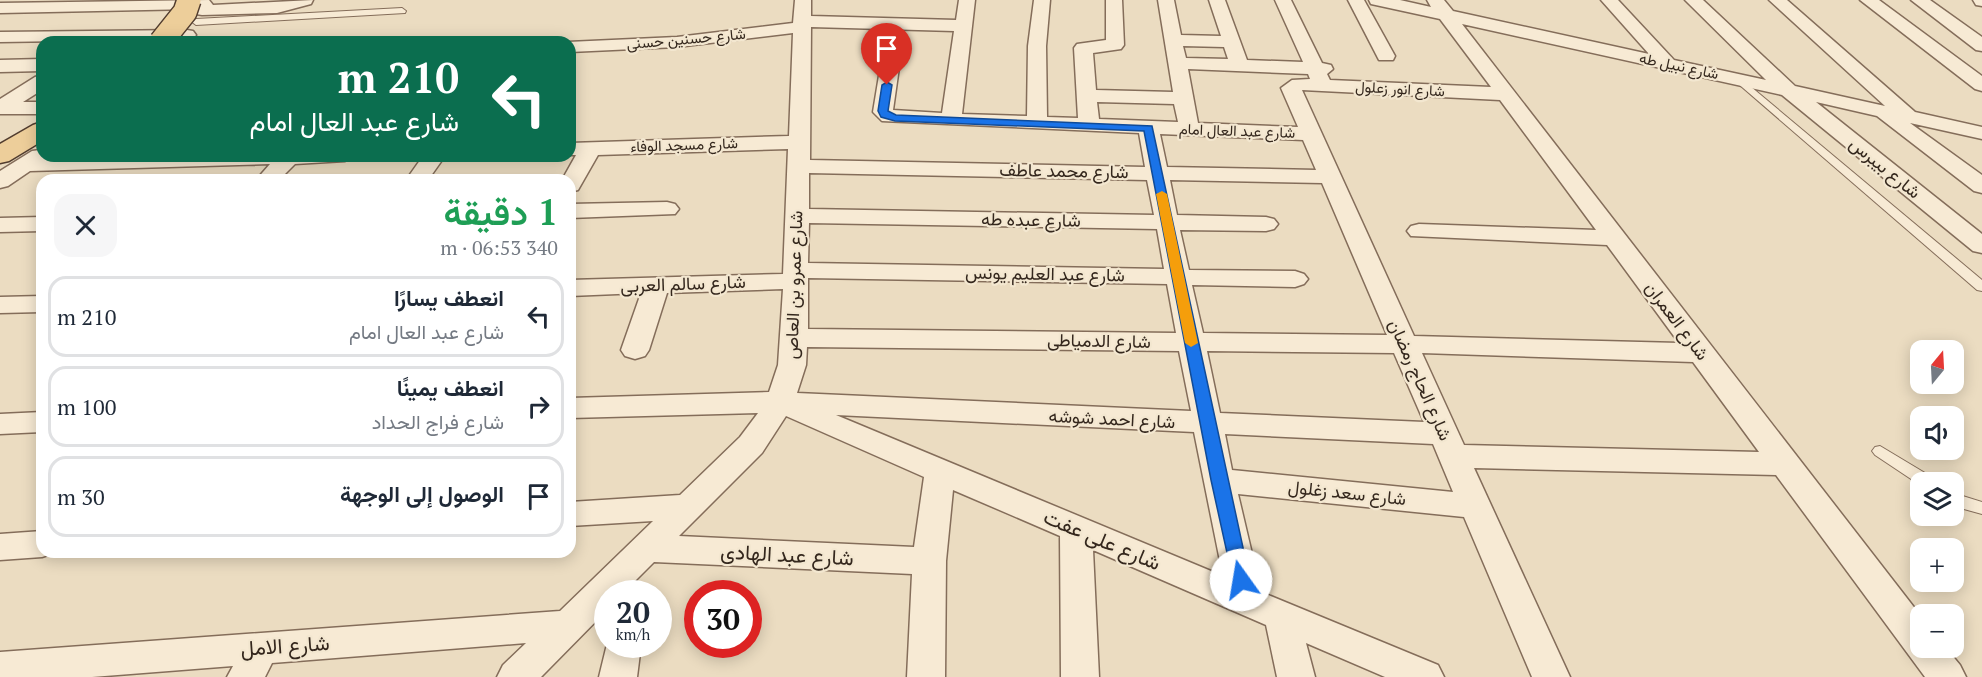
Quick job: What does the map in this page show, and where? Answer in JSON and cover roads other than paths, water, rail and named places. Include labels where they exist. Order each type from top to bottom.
[{"type":"main road","points":[[166,36],[185,12],[196,17]]},
{"type":"main road","points":[[0,155],[36,134]]},
{"type":"main road","points":[[0,174],[36,157]]},
{"type":"street","points":[[0,37],[277,8],[305,0]]},
{"type":"street","points":[[951,120],[967,0]]},
{"type":"street","points":[[1037,123],[1037,46],[1042,0]]},
{"type":"street","points":[[1089,125],[1082,49],[1115,45],[1114,0]]},
{"type":"street","points":[[1166,0],[1189,129]]},
{"type":"street","points":[[1217,0],[1240,66]]},
{"type":"street","points":[[1283,0],[1311,80]]},
{"type":"street","points":[[1356,0],[1386,56]]},
{"type":"street","name":"شارع نبيل طه","points":[[1377,0],[1440,7],[1667,63],[1981,133]]},
{"type":"street","points":[[1609,0],[1667,63]]},
{"type":"street","name":"شارع بيبرس","points":[[1693,0],[1788,90],[1982,246]]},
{"type":"street","points":[[1776,0],[1909,117]]},
{"type":"street","points":[[1868,0],[1982,85]]},
{"type":"street","points":[[1919,0],[1982,46]]},
{"type":"street","name":"شارع العمران","points":[[1440,7],[1910,629]]},
{"type":"street","points":[[0,8],[196,17]]},
{"type":"street","name":"شارع حسنين حسنى","points":[[576,47],[676,42],[802,16],[964,26]]},
{"type":"street","name":"شارع عمرو بن العاص","points":[[516,677],[569,624],[636,568],[689,507],[751,445],[780,402],[792,365],[794,338],[802,16]]},
{"type":"street","name":"شارع عبد العال امام","points":[[894,39],[884,107],[885,115],[888,117],[1311,134]]},
{"type":"street","points":[[1174,40],[1232,42]]},
{"type":"street","name":"شارع انور زعلول","points":[[1178,63],[1240,66],[1311,80],[1499,85]]},
{"type":"street","points":[[0,66],[36,65]]},
{"type":"street","name":"شارع الحاج رمضان","points":[[1311,80],[1291,88],[1551,677]]},
{"type":"street","points":[[0,108],[36,85]]},
{"type":"street","points":[[1087,96],[1184,98]]},
{"type":"street","points":[[0,108],[36,108]]},
{"type":"street","points":[[1879,110],[1982,186]]},
{"type":"street","points":[[1148,128],[1219,480],[1246,601]]},
{"type":"street","points":[[573,174],[580,149]]},
{"type":"street","name":"شارع مسجد الوفاء","points":[[580,149],[798,154]]},
{"type":"street","name":"شارع محمد عاطف","points":[[798,154],[1157,173],[1330,177]]},
{"type":"street","points":[[0,181],[36,158]]},
{"type":"street","points":[[273,174],[284,162]]},
{"type":"street","points":[[576,211],[667,209]]},
{"type":"street","name":"شارع عبده طه","points":[[797,216],[1266,224]]},
{"type":"street","points":[[0,225],[36,224]]},
{"type":"street","points":[[1419,231],[1614,238]]},
{"type":"street","name":"شارع عبد العليم يونس","points":[[795,275],[1295,279]]},
{"type":"street","name":"شارع سالم العربى","points":[[576,288],[657,285],[795,275]]},
{"type":"street","points":[[635,350],[657,285]]},
{"type":"street","points":[[0,306],[36,304]]},
{"type":"street","name":"شارع الدمياطى","points":[[794,338],[1404,344],[1702,353]]},
{"type":"street","name":"شارع احمد شوشه","points":[[576,408],[780,402],[1208,424],[1449,445],[1785,464]]},
{"type":"street","name":"شارع على عفت","points":[[780,402],[1425,677]]},
{"type":"street","points":[[0,424],[36,422]]},
{"type":"street","points":[[926,677],[929,561],[940,471]]},
{"type":"street","name":"شارع سعد زغلول","points":[[1219,480],[1475,507]]},
{"type":"street","points":[[576,514],[689,507]]},
{"type":"street","points":[[1076,528],[1080,677]]},
{"type":"street","points":[[0,546],[36,544]]},
{"type":"street","name":"شارع عبد الهادى","points":[[636,568],[929,561]]},
{"type":"street","points":[[1282,616],[1296,677]]},
{"type":"street","name":"شارع الامل","points":[[0,668],[254,662],[569,624]]},
{"type":"street","points":[[618,677],[621,658]]},
{"type":"street","points":[[1932,658],[1947,677]]},
{"type":"lane","points":[[196,17],[402,11]]},
{"type":"lane","points":[[1738,79],[1982,287]]},
{"type":"lane","points":[[1880,451],[1912,472]]},
{"type":"lane","points":[[1964,504],[1982,508]]}]
